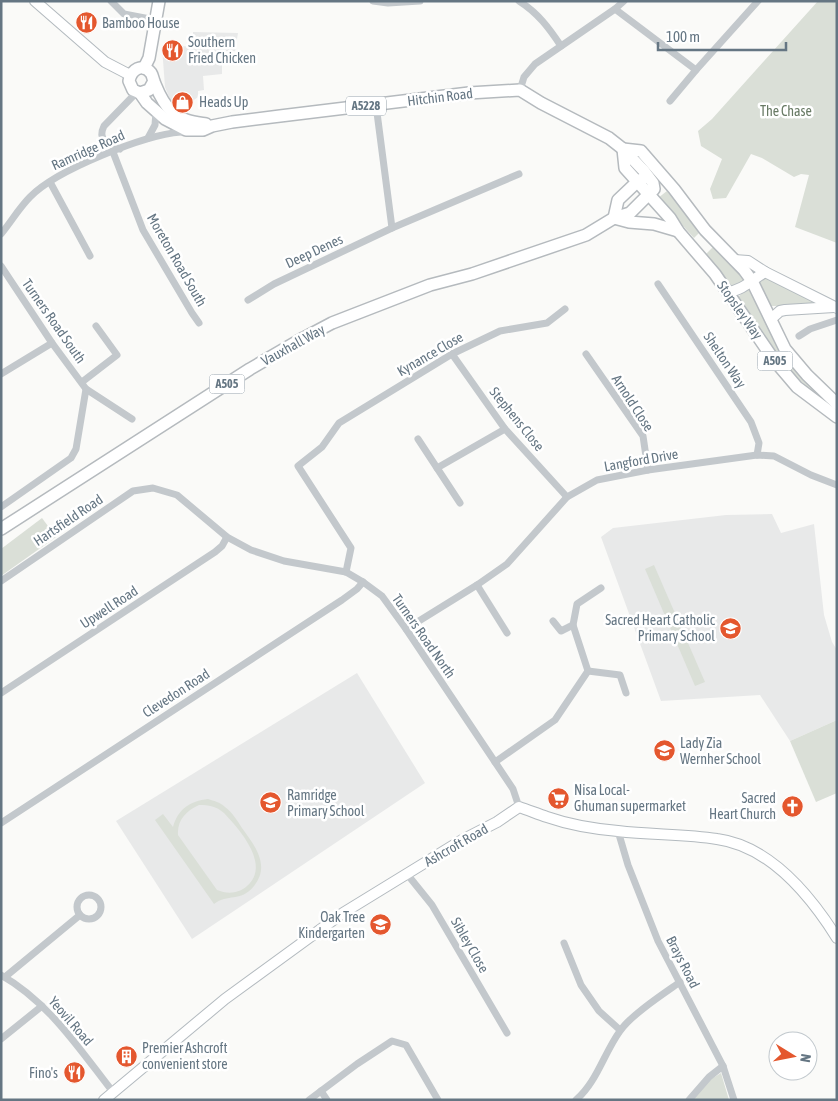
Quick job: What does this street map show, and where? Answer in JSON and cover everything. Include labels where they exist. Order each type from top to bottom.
[{"type":"main road","points":[[144,68],[149,58],[154,20],[159,1]]},
{"type":"main road","points":[[139,92],[149,90],[154,81],[152,74],[144,68],[137,68],[130,75],[130,85],[139,92],[156,112],[186,130]]},
{"type":"main road","name":"Hitchin Road","points":[[154,81],[160,95],[172,112],[192,122],[212,126]]},
{"type":"main road","points":[[520,90],[609,138],[623,149],[641,151],[667,180]]},
{"type":"main road","name":"Hitchin Road","points":[[186,130],[203,130],[212,126],[488,91],[520,90]]},
{"type":"main road","points":[[623,149],[625,168],[643,179],[650,195]]},
{"type":"main road","points":[[667,180],[654,175],[643,179],[618,200],[614,218],[629,222],[654,224],[678,231]]},
{"type":"main road","name":"Stopsley Way","points":[[667,180],[705,230],[752,280],[782,343],[795,362],[837,404]]},
{"type":"main road","name":"Stopsley Way","points":[[650,195],[715,274],[774,360],[797,387],[837,418]]},
{"type":"main road","name":"Vauxhall Way","points":[[1,529],[250,369],[332,323],[430,286],[586,236],[614,218],[630,213],[650,195]]},
{"type":"street","points":[[35,1],[105,62],[130,75]]},
{"type":"street","points":[[110,1],[124,14],[154,20]]},
{"type":"street","points":[[373,1],[388,3],[420,1]]},
{"type":"street","points":[[519,1],[538,15],[562,46]]},
{"type":"street","points":[[520,90],[529,70],[624,1]]},
{"type":"street","points":[[670,101],[758,1]]},
{"type":"street","points":[[615,9],[696,70]]},
{"type":"street","points":[[116,150],[105,142],[101,137],[101,132],[104,126],[139,92]]},
{"type":"street","points":[[376,105],[392,228]]},
{"type":"street","points":[[148,138],[155,125],[156,112]]},
{"type":"street","name":"Ramridge Road","points":[[1,234],[30,196],[71,169],[148,138],[186,130]]},
{"type":"street","name":"Moreton Road South","points":[[116,150],[143,230],[199,323]]},
{"type":"street","name":"Deep Denes","points":[[248,300],[274,284],[392,228],[519,174]]},
{"type":"street","points":[[50,182],[90,256]]},
{"type":"street","points":[[734,260],[748,261],[765,272],[836,308]]},
{"type":"street","name":"Turners Road South","points":[[1,266],[52,343],[84,386],[132,419]]},
{"type":"street","points":[[728,292],[735,292],[765,272]]},
{"type":"street","name":"Shelton Way","points":[[658,284],[751,422],[759,443],[757,455]]},
{"type":"street","points":[[770,319],[780,311],[785,310],[836,308]]},
{"type":"street","name":"Kynance Close","points":[[346,572],[351,548],[298,466],[322,447],[339,423],[452,354],[500,330],[547,323],[565,309]]},
{"type":"street","points":[[799,336],[810,329],[837,320]]},
{"type":"street","points":[[1,507],[71,458],[76,449],[84,386],[117,355],[96,326]]},
{"type":"street","points":[[1,374],[52,343]]},
{"type":"street","name":"Stephens Close","points":[[452,354],[505,429],[567,497]]},
{"type":"street","name":"Arnold Close","points":[[586,354],[643,436],[648,470]]},
{"type":"street","points":[[437,468],[505,429]]},
{"type":"street","points":[[418,439],[460,503]]},
{"type":"street","name":"Langford Drive","points":[[406,629],[477,586],[507,564],[567,497],[597,480],[648,470],[757,455],[774,456],[811,475],[837,484]]},
{"type":"street","name":"Turners Road North","points":[[153,488],[177,495],[227,537],[267,556],[346,572],[382,596],[513,789],[519,807]]},
{"type":"street","name":"Hartsfield Road","points":[[1,581],[133,491],[153,488]]},
{"type":"street","name":"Upwell Road","points":[[1,693],[214,552],[222,546],[227,537]]},
{"type":"street","name":"Clevedon Road","points":[[1,822],[342,600],[363,582]]},
{"type":"street","points":[[477,586],[507,633]]},
{"type":"street","points":[[588,671],[573,625],[577,604],[601,588]]},
{"type":"street","points":[[553,621],[561,631],[573,625]]},
{"type":"street","points":[[588,671],[620,675],[626,693]]},
{"type":"street","points":[[495,762],[555,720],[588,671]]},
{"type":"street","points":[[519,807],[548,818],[571,823],[618,831],[719,839],[742,846],[762,855],[797,884],[837,938]]},
{"type":"street","name":"Ashcroft Road","points":[[104,1100],[225,999],[343,913],[519,807]]},
{"type":"street","name":"Brays Road","points":[[618,831],[628,865],[658,941],[723,1066],[734,1100]]},
{"type":"street","name":"Sibley Close","points":[[407,874],[432,905],[507,1033]]},
{"type":"street","points":[[3,976],[80,915]]},
{"type":"street","points":[[564,943],[581,985],[598,1011],[620,1030]]},
{"type":"street","name":"Yeovil Road","points":[[3,976],[42,1006],[84,1055],[112,1092]]},
{"type":"street","points":[[576,1100],[600,1068],[620,1030],[645,1008],[680,982]]},
{"type":"street","points":[[1,1039],[42,1006]]},
{"type":"street","points":[[310,1100],[357,1064],[392,1042],[406,1045],[438,1100]]},
{"type":"street","points":[[689,1100],[709,1077],[723,1066]]},
{"type":"street","points":[[321,1091],[327,1100]]},
{"type":"shaded area","points":[[193,32],[238,33],[235,51],[222,51],[222,74],[203,76],[204,90],[198,91],[198,97],[180,110],[170,99],[165,87],[162,47],[193,46]]},
{"type":"shaded area","name":"Sacred Heart Catholic Primary School","points":[[772,514],[781,533],[814,524],[824,615],[832,642],[837,650],[837,720],[790,741],[760,695],[661,701],[601,537],[613,528],[726,515]]},
{"type":"shaded area","name":"Ramridge Primary School","points":[[357,673],[425,783],[192,939],[116,821]]},
{"type":"green space","name":"The Chase","points":[[818,1],[837,1],[837,243],[795,227],[809,175],[801,174],[794,177],[762,158],[751,154],[726,198],[713,199],[710,189],[722,159],[701,146],[698,131],[712,119]]},
{"type":"green space","points":[[667,191],[700,232],[694,238],[658,198]]},
{"type":"green space","points":[[713,247],[745,280],[744,283],[731,287],[705,255]]},
{"type":"green space","points":[[765,278],[814,302],[814,304],[770,306],[759,283],[760,279]]},
{"type":"green space","points":[[748,288],[771,333],[837,408],[837,412],[793,373],[772,345],[738,297]]},
{"type":"green space","points":[[42,518],[56,537],[1,576],[1,549]]},
{"type":"green space","points":[[654,565],[705,682],[695,686],[645,569]]},
{"type":"green space","points":[[837,720],[837,793],[816,802],[790,741]]},
{"type":"green space","points":[[208,799],[223,805],[230,811],[256,848],[261,863],[259,878],[249,891],[214,904],[155,820],[163,814],[173,827],[178,815],[186,807]],"holes":[[[199,805],[215,807],[224,813],[245,838],[250,848],[256,868],[254,878],[240,891],[229,893],[217,890],[178,835],[179,825],[183,817]]]},
{"type":"green space","points":[[721,1073],[729,1100],[693,1100],[708,1081]]},
{"type":"place","name":"Bamboo House","points":[[86,23]]},
{"type":"place","name":"Southern Fried Chicken","points":[[172,50]]},
{"type":"place","name":"Heads Up","points":[[183,102]]},
{"type":"place","name":"Sacred Heart Catholic Primary School","points":[[731,628]]},
{"type":"place","name":"Lady Zia Wernher School","points":[[664,751]]},
{"type":"place","name":"Nisa Local- Ghuman supermarket","points":[[558,798]]},
{"type":"place","name":"Ramridge Primary School","points":[[271,803]]},
{"type":"place","name":"Sacred Heart Church","points":[[792,806]]},
{"type":"place","name":"Oak Tree Kindergarten","points":[[381,925]]},
{"type":"place","name":"Premier Ashcroft convenient store","points":[[126,1056]]},
{"type":"place","name":"Fino's","points":[[74,1073]]}]
